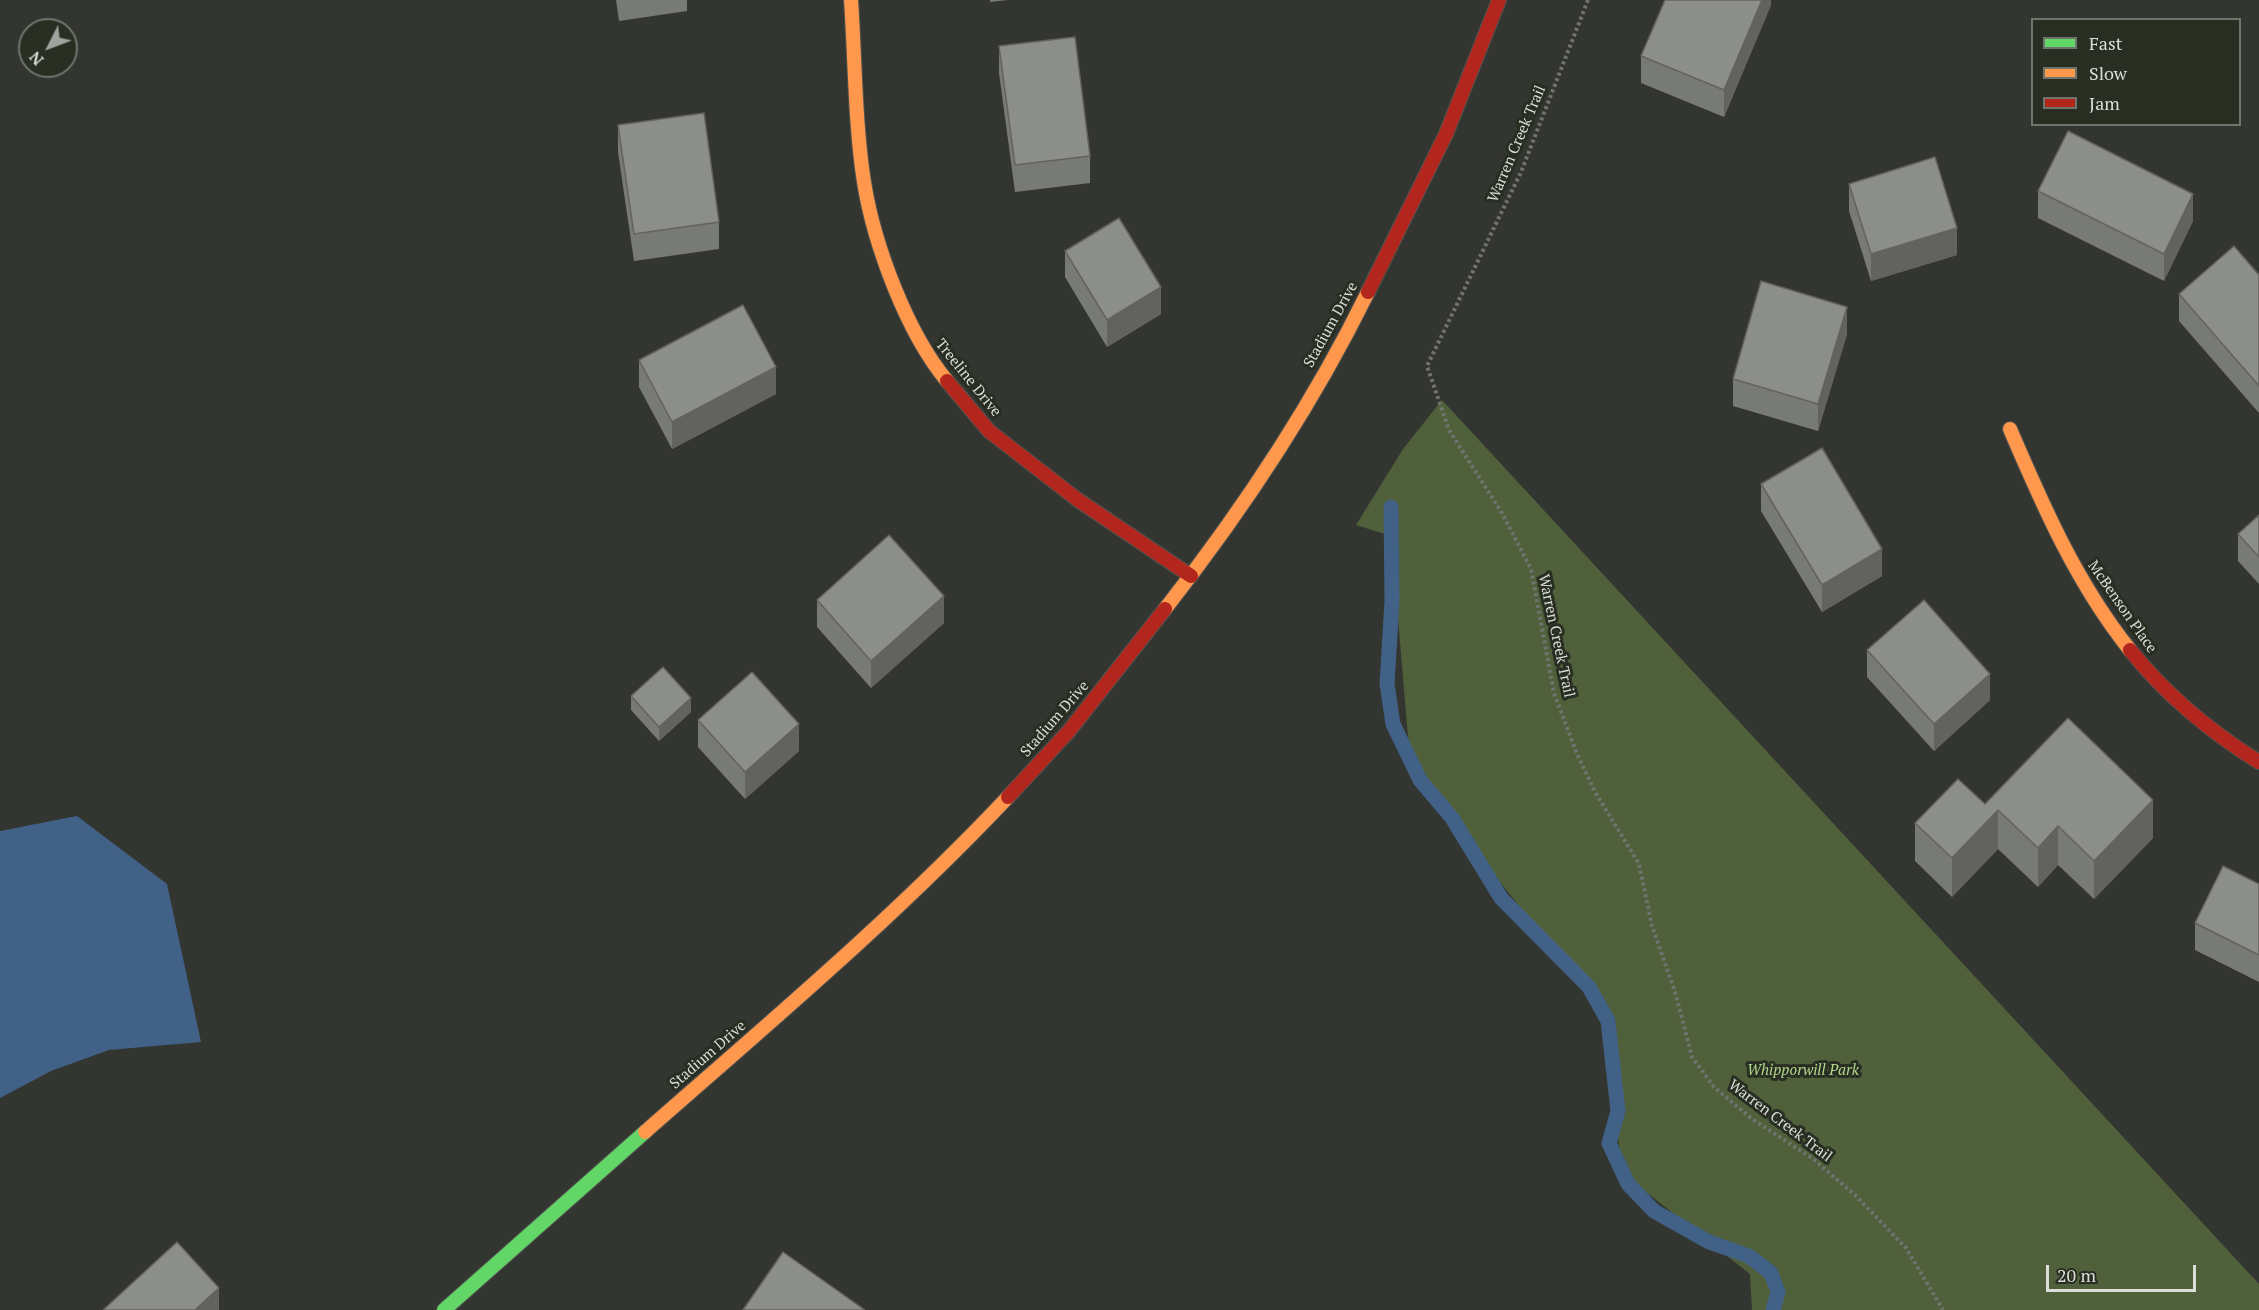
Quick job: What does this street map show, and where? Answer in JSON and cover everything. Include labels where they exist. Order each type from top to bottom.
[{"type":"street","name":"Treeline Drive","points":[[851,0],[864,181],[873,222],[908,322],[932,363],[989,430],[1078,500],[1191,576]]},
{"type":"street","name":"Stadium Drive","points":[[444,1310],[852,951],[954,853],[1069,731],[1191,576],[1253,490],[1345,339],[1446,134],[1499,0]]},
{"type":"street","name":"McBenson Place","points":[[2010,429],[2049,520],[2082,583],[2139,662],[2173,698],[2217,736],[2259,762]]},
{"type":"path","name":"Warren Creek Trail","points":[[1588,0],[1521,172],[1426,366],[1449,430],[1502,513],[1531,569],[1554,693],[1576,754],[1595,792],[1639,864],[1652,926],[1676,995],[1692,1057],[1714,1087],[1737,1106],[1812,1158],[1856,1196],[1906,1248],[1943,1310]]},
{"type":"green space","name":"Whipporwill Park","points":[[1442,400],[2259,1284],[2259,1310],[1752,1310],[1750,1274],[1622,1173],[1604,1011],[1411,772],[1391,536],[1356,525],[1403,449]]},
{"type":"water","points":[[77,816],[167,884],[201,1042],[109,1050],[51,1071],[0,1098],[0,831]]},
{"type":"building","points":[[1665,0],[1762,0],[1724,90],[1641,56]]},
{"type":"building","points":[[1075,37],[1090,156],[1015,165],[999,46]]},
{"type":"building","points":[[704,113],[719,222],[634,234],[618,125]]},
{"type":"building","points":[[2068,131],[2193,194],[2164,254],[2038,191]]},
{"type":"building","points":[[1935,157],[1957,228],[1871,254],[1849,184]]},
{"type":"building","points":[[1119,218],[1161,287],[1107,320],[1065,251]]},
{"type":"building","points":[[2234,246],[2259,275],[2259,386],[2179,294]]},
{"type":"building","points":[[1761,281],[1847,307],[1818,404],[1733,379]]},
{"type":"building","points":[[743,305],[776,367],[672,422],[639,360]]},
{"type":"building","points":[[1822,448],[1882,549],[1822,585],[1761,484]]},
{"type":"building","points":[[2259,515],[2259,557],[2238,534]]},
{"type":"building","points":[[889,535],[944,596],[871,661],[817,600]]},
{"type":"building","points":[[1924,600],[1990,674],[1934,724],[1867,650]]},
{"type":"building","points":[[663,667],[691,698],[659,727],[631,696]]},
{"type":"building","points":[[752,672],[799,724],[745,772],[698,720]]},
{"type":"building","points":[[2068,718],[2153,800],[2094,861],[2058,826],[2038,848],[1998,810],[1952,858],[1915,823],[1958,779],[1985,804]]},
{"type":"building","points":[[2223,866],[2259,884],[2259,955],[2195,923]]},
{"type":"building","points":[[177,1242],[219,1288],[197,1310],[103,1310]]},
{"type":"building","points":[[783,1252],[865,1310],[743,1310]]},
{"type":"waterway","points":[[1391,507],[1392,601],[1387,684],[1393,724],[1420,780],[1452,818],[1501,898],[1589,987],[1608,1021],[1618,1111],[1609,1143],[1628,1184],[1654,1211],[1709,1242],[1749,1256],[1771,1273],[1778,1292],[1773,1310]]},
{"type":"traffic: fast","points":[[444,1310],[645,1132]]},
{"type":"traffic: slow","points":[[851,0],[859,138],[869,207],[884,260],[906,314],[932,361],[947,381]]},
{"type":"traffic: slow","points":[[1165,609],[1194,572],[1275,456],[1324,375],[1368,292]]},
{"type":"traffic: slow","points":[[2010,429],[2062,544],[2111,625],[2130,650]]},
{"type":"traffic: slow","points":[[645,1132],[876,927],[1008,797]]},
{"type":"traffic: jam","points":[[1368,292],[1446,134],[1499,0]]},
{"type":"traffic: jam","points":[[947,381],[989,431],[1078,500],[1191,576]]},
{"type":"traffic: jam","points":[[1008,797],[1069,731],[1165,609]]},
{"type":"traffic: jam","points":[[2130,650],[2159,683],[2190,712],[2259,762]]}]
